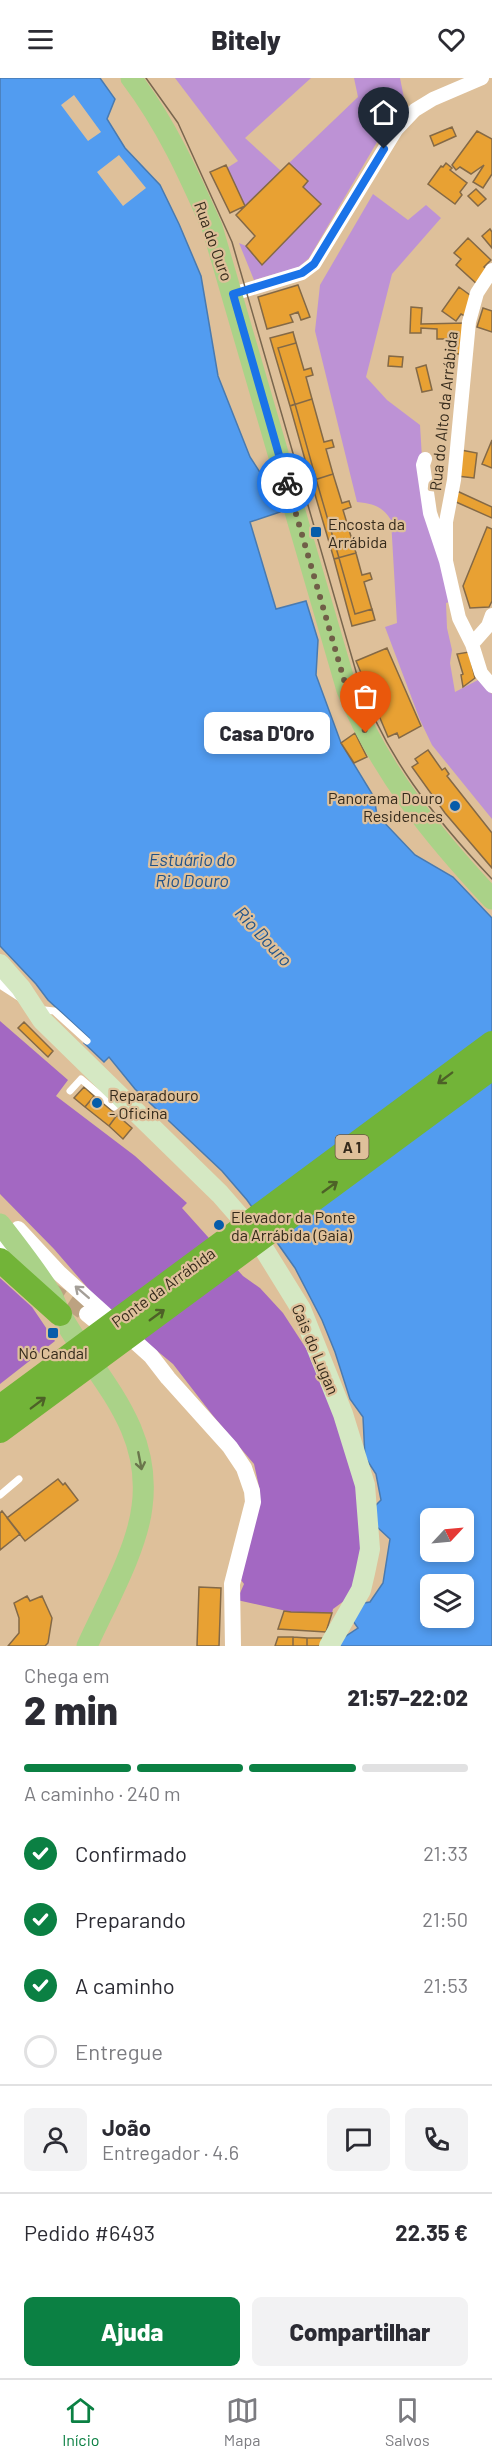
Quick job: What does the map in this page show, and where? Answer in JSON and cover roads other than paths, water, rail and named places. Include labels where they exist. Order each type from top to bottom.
[{"type":"highway","name":"Ponte da Arrábida","points":[[70,1367],[492,1043]]},
{"type":"highway","name":"Ponte da Arrábida","points":[[70,1367],[492,1068]]},
{"type":"highway","points":[[11,1256],[37,1295],[60,1314]]},
{"type":"highway","name":"A 1","points":[[0,1407],[70,1367]]},
{"type":"highway","name":"A 1","points":[[0,1431],[70,1367]]},
{"type":"main road","name":"Rua do Ouro","points":[[131,78],[147,99],[184,163],[212,227],[347,690],[358,719],[389,773],[416,812],[492,899]]},
{"type":"main road","name":"Cais do Lugan","points":[[0,964],[21,988],[38,1014],[220,1194],[258,1239],[301,1309],[343,1414],[364,1485],[370,1549],[362,1590],[329,1646]]},
{"type":"main road","points":[[0,1209],[9,1226],[11,1256],[52,1296],[60,1314],[121,1406],[136,1441],[143,1476],[142,1508],[132,1543],[87,1646]]},
{"type":"street","points":[[233,294],[302,273],[314,264],[396,130],[415,110],[433,99],[482,78]]},
{"type":"street","name":"Rua do Alto da Arrábida","points":[[446,561],[446,522],[454,480],[468,331],[477,293],[492,270]]},
{"type":"street","name":"Rua do Alto da Arrábida","points":[[425,459],[423,465],[430,513],[446,561],[459,618],[482,673],[492,686]]},
{"type":"street","points":[[471,644],[488,626],[492,615]]},
{"type":"street","points":[[0,981],[7,988],[27,998]]},
{"type":"street","points":[[9,1226],[151,1356],[230,1447],[244,1468],[252,1491],[253,1502],[232,1584],[232,1646]]},
{"type":"street","points":[[0,1241],[11,1256]]},
{"type":"street","points":[[87,1314],[144,1363],[168,1378]]},
{"type":"lane","points":[[38,1014],[45,1010],[54,1011],[87,1041]]},
{"type":"lane","points":[[70,1091],[81,1079],[114,1107],[124,1098]]},
{"type":"lane","points":[[0,1495],[19,1479]]},
{"type":"water","name":"Estuário do Rio Douro","points":[[0,78],[100,78],[115,99],[107,119],[125,148],[160,185],[201,276],[218,376],[250,457],[276,497],[280,512],[250,522],[276,609],[306,601],[318,640],[316,675],[341,743],[374,797],[377,815],[415,855],[453,877],[492,918],[492,1646],[338,1646],[340,1640],[358,1628],[353,1621],[364,1603],[370,1602],[383,1583],[390,1539],[377,1527],[375,1506],[381,1500],[376,1474],[365,1457],[363,1417],[350,1399],[322,1320],[295,1268],[247,1200],[222,1171],[135,1089],[109,1057],[104,1062],[84,1043],[89,1038],[48,1000],[0,946]]},
{"type":"tunnel","points":[[49,1289],[87,1314]]},
{"type":"tram line","points":[[146,78],[178,123],[232,242],[357,675],[368,704],[396,759],[413,784],[451,833],[492,879]]},
{"type":"place","name":"Encosta da Arrábida","points":[[316,532]]},
{"type":"place","name":"Casa D'Oro","points":[[366,733]]},
{"type":"place","name":"Panorama Douro Residences","points":[[455,806]]},
{"type":"place","name":"Reparadouro - Oficina","points":[[97,1103]]},
{"type":"place","name":"Elevador da Ponte da Arrábida (Gaia)","points":[[219,1225]]},
{"type":"place","name":"Nó Candal","points":[[53,1333]]},
{"type":"water label","name":"Rio Douro","points":[[264,936]]}]
